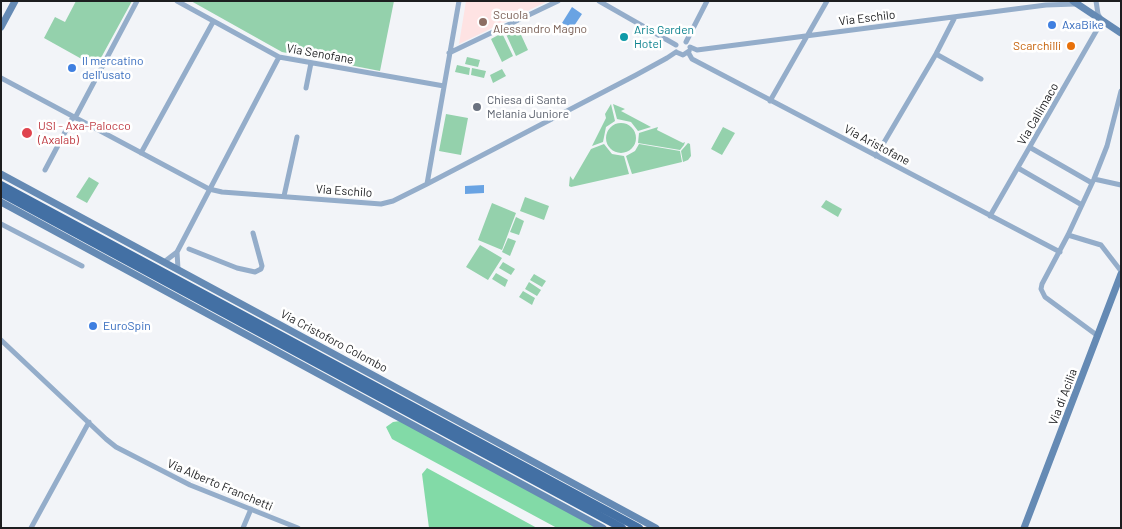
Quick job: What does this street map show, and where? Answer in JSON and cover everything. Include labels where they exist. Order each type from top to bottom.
[{"type":"main road","name":"Via Cristoforo Colombo","points":[[1,185],[42,211],[622,528]]},
{"type":"main road","name":"Via Cristoforo Colombo","points":[[1,193],[42,211],[639,528]]},
{"type":"street","points":[[1,27],[15,1]]},
{"type":"street","points":[[45,170],[137,1]]},
{"type":"street","name":"Via Senofane","points":[[177,1],[279,57],[444,86]]},
{"type":"street","points":[[427,184],[459,1]]},
{"type":"street","points":[[449,53],[558,1]]},
{"type":"street","points":[[599,1],[676,45]]},
{"type":"street","points":[[686,42],[680,41],[676,45],[676,52],[683,55],[689,50],[686,42],[707,1]]},
{"type":"street","points":[[770,101],[827,1]]},
{"type":"street","points":[[1046,4],[1061,1]]},
{"type":"street","points":[[1096,1],[1098,14],[1102,21]]},
{"type":"street","points":[[1046,4],[1075,2],[1121,33]]},
{"type":"street","name":"Via Eschilo","points":[[689,50],[1046,4]]},
{"type":"street","points":[[876,156],[956,17]]},
{"type":"street","name":"Via Callimaco","points":[[990,216],[1031,148],[1102,21]]},
{"type":"street","points":[[141,153],[214,22]]},
{"type":"street","name":"Via Aristofane","points":[[689,50],[692,60],[1060,252]]},
{"type":"street","name":"Via Eschilo","points":[[1,78],[210,189],[222,192],[385,204],[644,71],[676,52]]},
{"type":"street","points":[[936,54],[981,79]]},
{"type":"street","points":[[164,262],[177,252],[279,57]]},
{"type":"street","points":[[306,88],[311,63]]},
{"type":"street","points":[[1098,336],[1045,297],[1042,293],[1042,284],[1060,252],[1093,181],[1118,119],[1121,91]]},
{"type":"street","points":[[284,196],[296,137]]},
{"type":"street","points":[[1031,148],[1093,181],[1121,186]]},
{"type":"street","points":[[1018,168],[1082,204]]},
{"type":"street","name":"Via Cristoforo Colombo","points":[[1,174],[33,189],[164,262],[656,528]]},
{"type":"street","points":[[33,189],[48,227]]},
{"type":"street","points":[[1,202],[603,528]]},
{"type":"street","points":[[1,224],[82,266]]},
{"type":"street","points":[[189,249],[237,268],[255,272],[262,269],[262,266],[253,233]]},
{"type":"street","points":[[1068,235],[1079,240],[1101,245],[1121,273]]},
{"type":"street","points":[[177,252],[178,269]]},
{"type":"street","name":"Via di Acilia","points":[[1024,528],[1121,273]]},
{"type":"street","name":"Via Alberto Franchetti","points":[[1,340],[110,443],[190,485],[298,528]]},
{"type":"street","points":[[31,528],[89,422]]},
{"type":"street","points":[[243,528],[251,509]]},
{"type":"shaded area","name":"Scuola Alessandro Magno","points":[[466,1],[548,1],[459,44]]},
{"type":"green space","points":[[76,1],[132,1],[96,67],[44,38],[55,17],[65,22]]},
{"type":"green space","points":[[191,1],[394,1],[380,71],[282,52]]},
{"type":"green space","points":[[517,26],[528,50],[516,56],[505,32]]},
{"type":"green space","points":[[502,33],[513,56],[502,62],[491,39]]},
{"type":"green space","points":[[467,57],[480,60],[478,67],[465,64]]},
{"type":"green space","points":[[457,65],[470,68],[469,75],[455,72]]},
{"type":"green space","points":[[472,68],[486,71],[484,78],[471,75]]},
{"type":"green space","points":[[502,69],[506,76],[493,83],[490,75]]},
{"type":"green space","points":[[611,104],[615,121],[606,127],[603,142],[592,146],[606,118],[605,114]]},
{"type":"green space","points":[[613,104],[625,109],[621,111],[651,127],[638,131],[631,122],[617,119]]},
{"type":"green space","points":[[446,114],[468,118],[461,155],[439,151]]},
{"type":"green space","points":[[621,123],[632,127],[636,138],[632,149],[621,153],[610,149],[606,138],[610,127]]},
{"type":"green space","points":[[658,127],[657,130],[683,143],[685,142],[680,150],[638,143],[639,133]]},
{"type":"green space","points":[[723,127],[735,133],[722,155],[711,149]]},
{"type":"green space","points":[[688,143],[690,144],[691,156],[683,162],[681,151]]},
{"type":"green space","points":[[604,144],[612,154],[624,156],[629,174],[569,186],[570,176],[573,180],[591,149]]},
{"type":"green space","points":[[639,144],[680,151],[682,162],[632,174],[626,156],[635,151]]},
{"type":"green space","points":[[89,177],[99,183],[87,203],[76,197]]},
{"type":"green space","points":[[525,197],[549,206],[544,220],[520,211]]},
{"type":"green space","points":[[826,200],[842,209],[838,217],[821,207]]},
{"type":"green space","points":[[492,203],[516,213],[502,250],[478,240]]},
{"type":"green space","points":[[516,217],[524,221],[519,235],[510,232]]},
{"type":"green space","points":[[508,238],[516,241],[510,256],[502,252]]},
{"type":"green space","points":[[480,245],[502,258],[488,280],[466,267]]},
{"type":"green space","points":[[503,262],[515,269],[511,275],[499,268]]},
{"type":"green space","points":[[496,273],[508,280],[505,287],[492,279]]},
{"type":"green space","points":[[534,274],[546,281],[542,287],[530,280]]},
{"type":"green space","points":[[529,282],[541,290],[537,296],[525,289]]},
{"type":"green space","points":[[523,291],[535,298],[532,305],[519,297]]},
{"type":"green space","points":[[400,421],[597,528],[557,528],[392,439],[386,427],[393,422]]},
{"type":"green space","points":[[427,468],[537,528],[429,528],[422,474]]},
{"type":"water","points":[[572,7],[582,14],[572,29],[562,23]]},
{"type":"water","points":[[484,185],[484,193],[465,194],[465,186]]},
{"type":"place","name":"Scuola Alessandro Magno","points":[[483,22]]},
{"type":"place","name":"AxaBike","points":[[1052,25]]},
{"type":"place","name":"Aris Garden Hotel","points":[[624,37]]},
{"type":"place","name":"Scarchilli","points":[[1071,46]]},
{"type":"place","name":"Il mercatino dell'usato","points":[[72,68]]},
{"type":"place","name":"Chiesa di Santa Melania Juniore","points":[[477,107]]},
{"type":"place","name":"USI - Axa-Palocco (Axalab)","points":[[27,133]]},
{"type":"place","name":"EuroSpin","points":[[93,326]]}]
